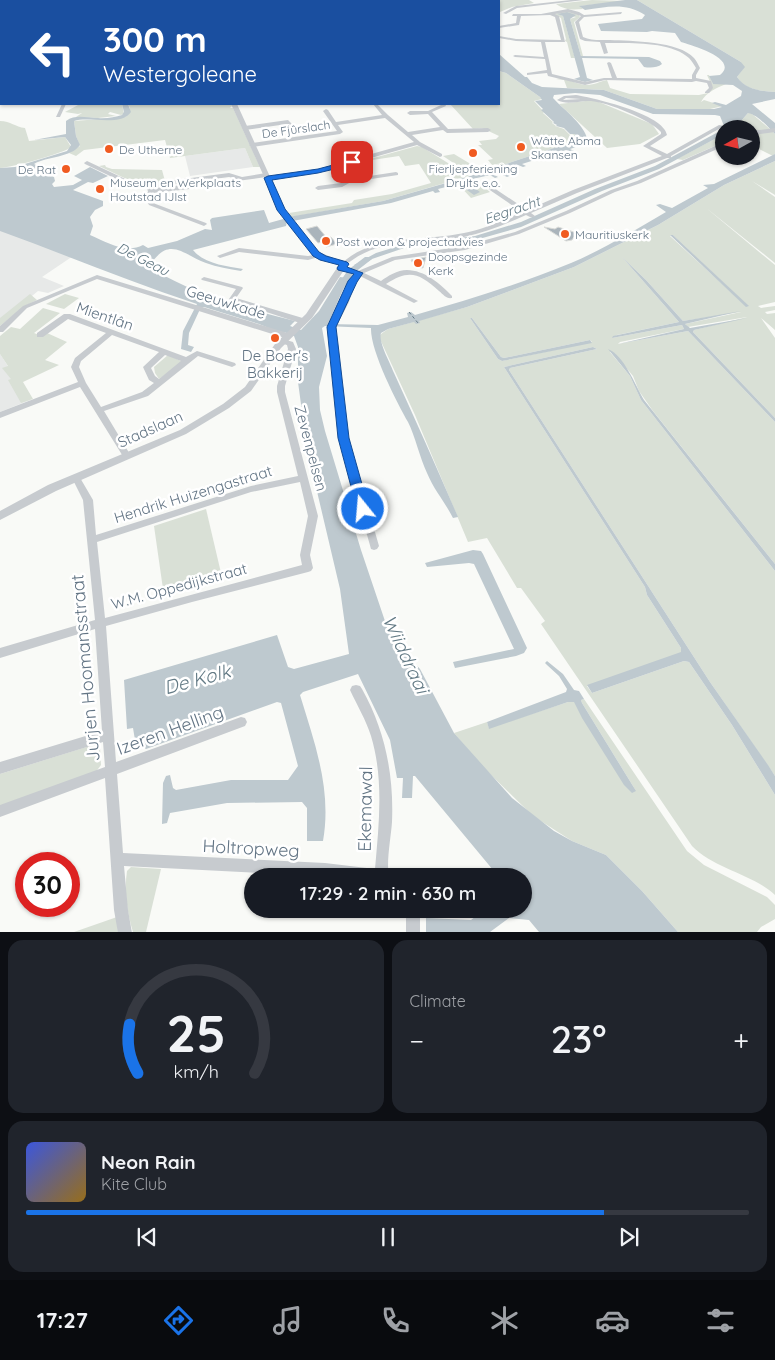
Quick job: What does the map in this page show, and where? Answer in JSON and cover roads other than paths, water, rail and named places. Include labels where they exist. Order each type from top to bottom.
[{"type":"street","points":[[504,13],[516,7],[582,0]]},
{"type":"street","points":[[550,14],[557,11],[580,13],[583,16],[621,13]]},
{"type":"street","points":[[500,13],[518,15],[550,14],[557,16],[564,40],[560,42],[509,40],[500,37]]},
{"type":"street","points":[[500,27],[518,24],[518,15]]},
{"type":"street","points":[[583,16],[577,22],[581,38],[588,41],[653,42],[692,58],[697,62],[698,68],[694,79]]},
{"type":"street","points":[[543,41],[548,71],[551,76],[564,77],[579,84],[592,84],[604,79],[687,81],[694,79],[708,82],[711,88],[707,92]]},
{"type":"street","points":[[602,41],[606,53]]},
{"type":"street","points":[[515,56],[546,58]]},
{"type":"street","points":[[609,63],[615,79]]},
{"type":"street","points":[[529,74],[548,71]]},
{"type":"street","points":[[593,99],[565,102],[558,100],[562,96],[593,99],[656,124],[664,132],[664,135],[646,146],[674,159]]},
{"type":"street","points":[[58,116],[64,105]]},
{"type":"street","points":[[234,105],[288,219],[319,256],[357,272],[414,301]]},
{"type":"street","points":[[375,105],[418,143],[440,155]]},
{"type":"street","points":[[410,113],[429,112],[444,105]]},
{"type":"street","points":[[326,111],[335,124]]},
{"type":"street","points":[[429,112],[449,132],[488,130]]},
{"type":"street","name":"De Fjûrslach","points":[[252,145],[340,132],[335,124],[386,116]]},
{"type":"street","points":[[245,128],[288,122],[291,126]]},
{"type":"street","points":[[407,134],[444,128]]},
{"type":"street","points":[[374,546],[344,438],[332,325],[357,272],[394,258],[465,248],[504,237],[536,218],[674,159],[715,130]]},
{"type":"street","points":[[760,132],[773,130]]},
{"type":"street","points":[[345,172],[418,143]]},
{"type":"street","points":[[343,267],[353,256],[388,244],[465,234],[536,218],[561,197],[715,147]]},
{"type":"street","points":[[87,163],[137,187],[152,188],[227,183],[244,178],[318,171],[396,174]]},
{"type":"street","points":[[318,188],[342,185],[345,172]]},
{"type":"street","points":[[483,183],[536,218]]},
{"type":"street","points":[[152,188],[148,195],[151,204],[204,224]]},
{"type":"street","points":[[220,256],[239,250],[308,258],[319,256]]},
{"type":"street","name":"Stadslaan","points":[[0,516],[31,498],[183,432],[226,406],[248,389],[268,359],[309,316],[343,267]]},
{"type":"street","points":[[381,284],[398,274],[412,272],[433,282],[450,296]]},
{"type":"street","name":"Geeuwkade","points":[[0,330],[25,307],[42,298],[97,277],[287,337]]},
{"type":"street","points":[[204,279],[240,288],[232,299],[301,323]]},
{"type":"street","name":"Mientlân","points":[[40,335],[67,316],[187,360]]},
{"type":"street","points":[[110,332],[78,360],[75,367],[82,383],[127,456]]},
{"type":"street","name":"Zevenpelsen","points":[[287,337],[292,349],[280,386],[313,516],[305,554],[308,568]]},
{"type":"street","points":[[160,382],[152,378],[147,367],[164,351]]},
{"type":"street","points":[[99,410],[145,394],[197,353],[232,366]]},
{"type":"street","points":[[0,415],[82,383]]},
{"type":"street","name":"Jurjen Hoomansstraat","points":[[76,478],[88,500],[100,622],[117,859]]},
{"type":"street","name":"Hendrik Huizengastraat","points":[[91,540],[251,489],[304,478]]},
{"type":"street","name":"W.M. Oppedijkstraat","points":[[0,653],[100,622],[224,588],[308,568]]},
{"type":"street","name":"Ekemawal","points":[[356,690],[378,735],[384,760],[386,794],[382,868]]},
{"type":"street","name":"Izeren Helling","points":[[0,811],[241,722]]},
{"type":"street","points":[[0,768],[107,735]]},
{"type":"street","points":[[117,859],[121,910],[125,932]]},
{"type":"street","name":"Holtropweg","points":[[117,859],[257,868]]},
{"type":"street","points":[[412,918],[413,932]]},
{"type":"water","points":[[637,0],[741,62],[745,67],[737,77],[745,85],[759,90],[775,92],[775,99],[752,104],[775,123],[775,134],[759,119],[748,113],[742,120],[722,120],[720,116],[715,115],[653,114],[600,95],[575,93],[554,95],[553,98],[584,130],[588,143],[570,149],[574,151],[566,150],[522,164],[526,166],[523,167],[518,165],[504,170],[512,175],[507,177],[497,172],[493,174],[498,177],[495,178],[490,175],[468,180],[468,183],[480,192],[474,195],[464,188],[465,185],[462,183],[438,189],[440,192],[435,193],[433,191],[391,203],[287,222],[286,226],[193,250],[209,261],[243,269],[241,271],[210,264],[183,252],[170,249],[163,251],[156,257],[149,267],[201,293],[295,321],[290,326],[301,330],[319,311],[340,277],[348,278],[328,324],[378,325],[408,317],[407,313],[411,312],[415,315],[455,304],[533,278],[583,258],[666,212],[656,205],[660,204],[672,208],[708,188],[703,185],[714,184],[753,165],[760,165],[760,161],[775,154],[775,161],[724,185],[658,225],[574,267],[467,307],[419,321],[420,323],[416,324],[414,322],[388,329],[381,333],[381,342],[385,353],[458,517],[453,518],[430,479],[411,428],[379,362],[371,328],[325,326],[322,328],[327,356],[319,387],[320,410],[361,550],[388,630],[397,644],[420,669],[454,733],[512,798],[554,831],[572,841],[606,855],[642,891],[678,932],[539,932],[529,920],[509,918],[532,918],[532,868],[491,868],[415,776],[413,776],[412,798],[402,798],[403,778],[397,778],[390,740],[358,674],[303,692],[300,695],[321,767],[324,785],[325,822],[323,841],[307,841],[307,808],[302,802],[227,803],[170,813],[167,823],[162,824],[163,783],[166,776],[170,775],[173,788],[176,790],[231,780],[288,780],[298,766],[281,703],[277,702],[146,749],[142,746],[136,746],[133,728],[127,729],[124,680],[277,635],[288,667],[294,669],[349,654],[340,589],[307,449],[298,382],[298,347],[294,336],[201,307],[189,333],[188,345],[194,347],[191,352],[181,349],[183,331],[197,304],[0,231],[0,168],[15,167],[67,151],[71,145],[65,137],[34,140],[66,134],[66,121],[70,119],[81,117],[104,118],[122,115],[124,112],[122,105],[128,105],[131,112],[120,119],[74,121],[76,136],[80,145],[65,155],[39,161],[34,164],[38,166],[34,170],[37,173],[54,177],[55,181],[52,184],[54,187],[73,185],[82,180],[74,176],[90,167],[108,176],[93,183],[88,182],[73,190],[103,201],[103,206],[95,210],[90,217],[93,226],[90,235],[123,248],[143,245],[148,248],[177,241],[205,229],[212,230],[210,220],[212,218],[264,210],[269,223],[294,216],[383,201],[467,177],[575,141],[577,137],[575,134],[570,134],[564,128],[556,126],[541,110],[543,109],[535,101],[542,100],[540,97],[506,73],[500,71],[500,55],[532,83],[542,87],[604,90],[657,109],[714,109],[722,107],[712,103],[726,105],[741,96],[742,91],[733,85],[713,84],[709,76],[720,75],[724,69],[724,64],[719,58],[681,42],[675,33],[601,31],[598,24],[642,19],[645,15],[638,11],[616,6],[585,10],[579,6]]},
{"type":"water","points":[[567,12],[576,15],[570,19],[581,56],[649,57],[660,61],[662,64],[649,68],[644,67],[638,59],[582,58],[587,78],[593,80],[585,82],[574,79],[580,77],[563,16],[557,14]]},
{"type":"water","points":[[715,134],[715,139],[659,169],[602,191],[521,227],[479,239],[407,247],[372,259],[359,267],[354,265],[376,253],[402,245],[475,236],[521,222],[595,189],[655,166]]},
{"type":"water","points":[[670,235],[673,235],[749,306],[746,307]]},
{"type":"water","points":[[622,257],[646,280],[683,321],[741,311],[685,324],[690,328],[747,318],[694,330],[693,332],[775,418],[775,422],[688,331],[618,344],[684,329],[682,325],[612,338],[613,336],[679,322]]},
{"type":"water","points":[[470,318],[472,318],[501,357],[504,358],[590,340],[592,343],[502,361],[498,359]]},
{"type":"water","points":[[593,347],[597,349],[510,368],[509,370],[710,682],[775,776],[775,795],[732,725],[689,662],[684,661],[592,693],[587,685],[681,652],[681,648],[647,595],[645,587],[504,367]]},
{"type":"water","points":[[608,349],[619,357],[629,371],[644,400],[775,564],[775,571],[641,400],[630,376]]},
{"type":"water","points":[[473,550],[481,551],[483,554],[527,648],[524,653],[516,656],[455,668],[453,662],[514,649],[474,564],[427,567],[425,563]]},
{"type":"water","points":[[547,661],[563,674],[574,690],[579,691],[584,699],[581,700],[582,703],[636,791],[632,793],[624,785],[574,702],[568,702],[489,729],[487,722],[566,692],[567,689],[559,676],[545,663]]},
{"type":"water","points":[[426,918],[471,920],[474,918],[509,918],[490,932],[426,932]]},
{"type":"waterway","name":"Eegracht","points":[[339,289],[351,272],[368,259]]},
{"type":"place","name":"Wâtte Abma Skansen","points":[[521,147]]},
{"type":"place","name":"De Utherne","points":[[109,149]]},
{"type":"place","name":"Fierljepferiening Drylts e.o.","points":[[473,153]]},
{"type":"place","name":"De Rat","points":[[66,169]]},
{"type":"place","name":"Museum en Werkplaats Houtstad IJlst","points":[[100,189]]},
{"type":"place","name":"Mauritiuskerk","points":[[565,234]]},
{"type":"place","name":"Post woon & projectadvies","points":[[326,241]]},
{"type":"place","name":"Doopsgezinde Kerk","points":[[418,263]]},
{"type":"place","name":"De Boer's Bakkerij","points":[[275,338]]},
{"type":"water label","name":"De Geau","points":[[143,259]]},
{"type":"water label","name":"Wiiddraai","points":[[406,654]]},
{"type":"water label","name":"De Kolk","points":[[197,679]]}]
